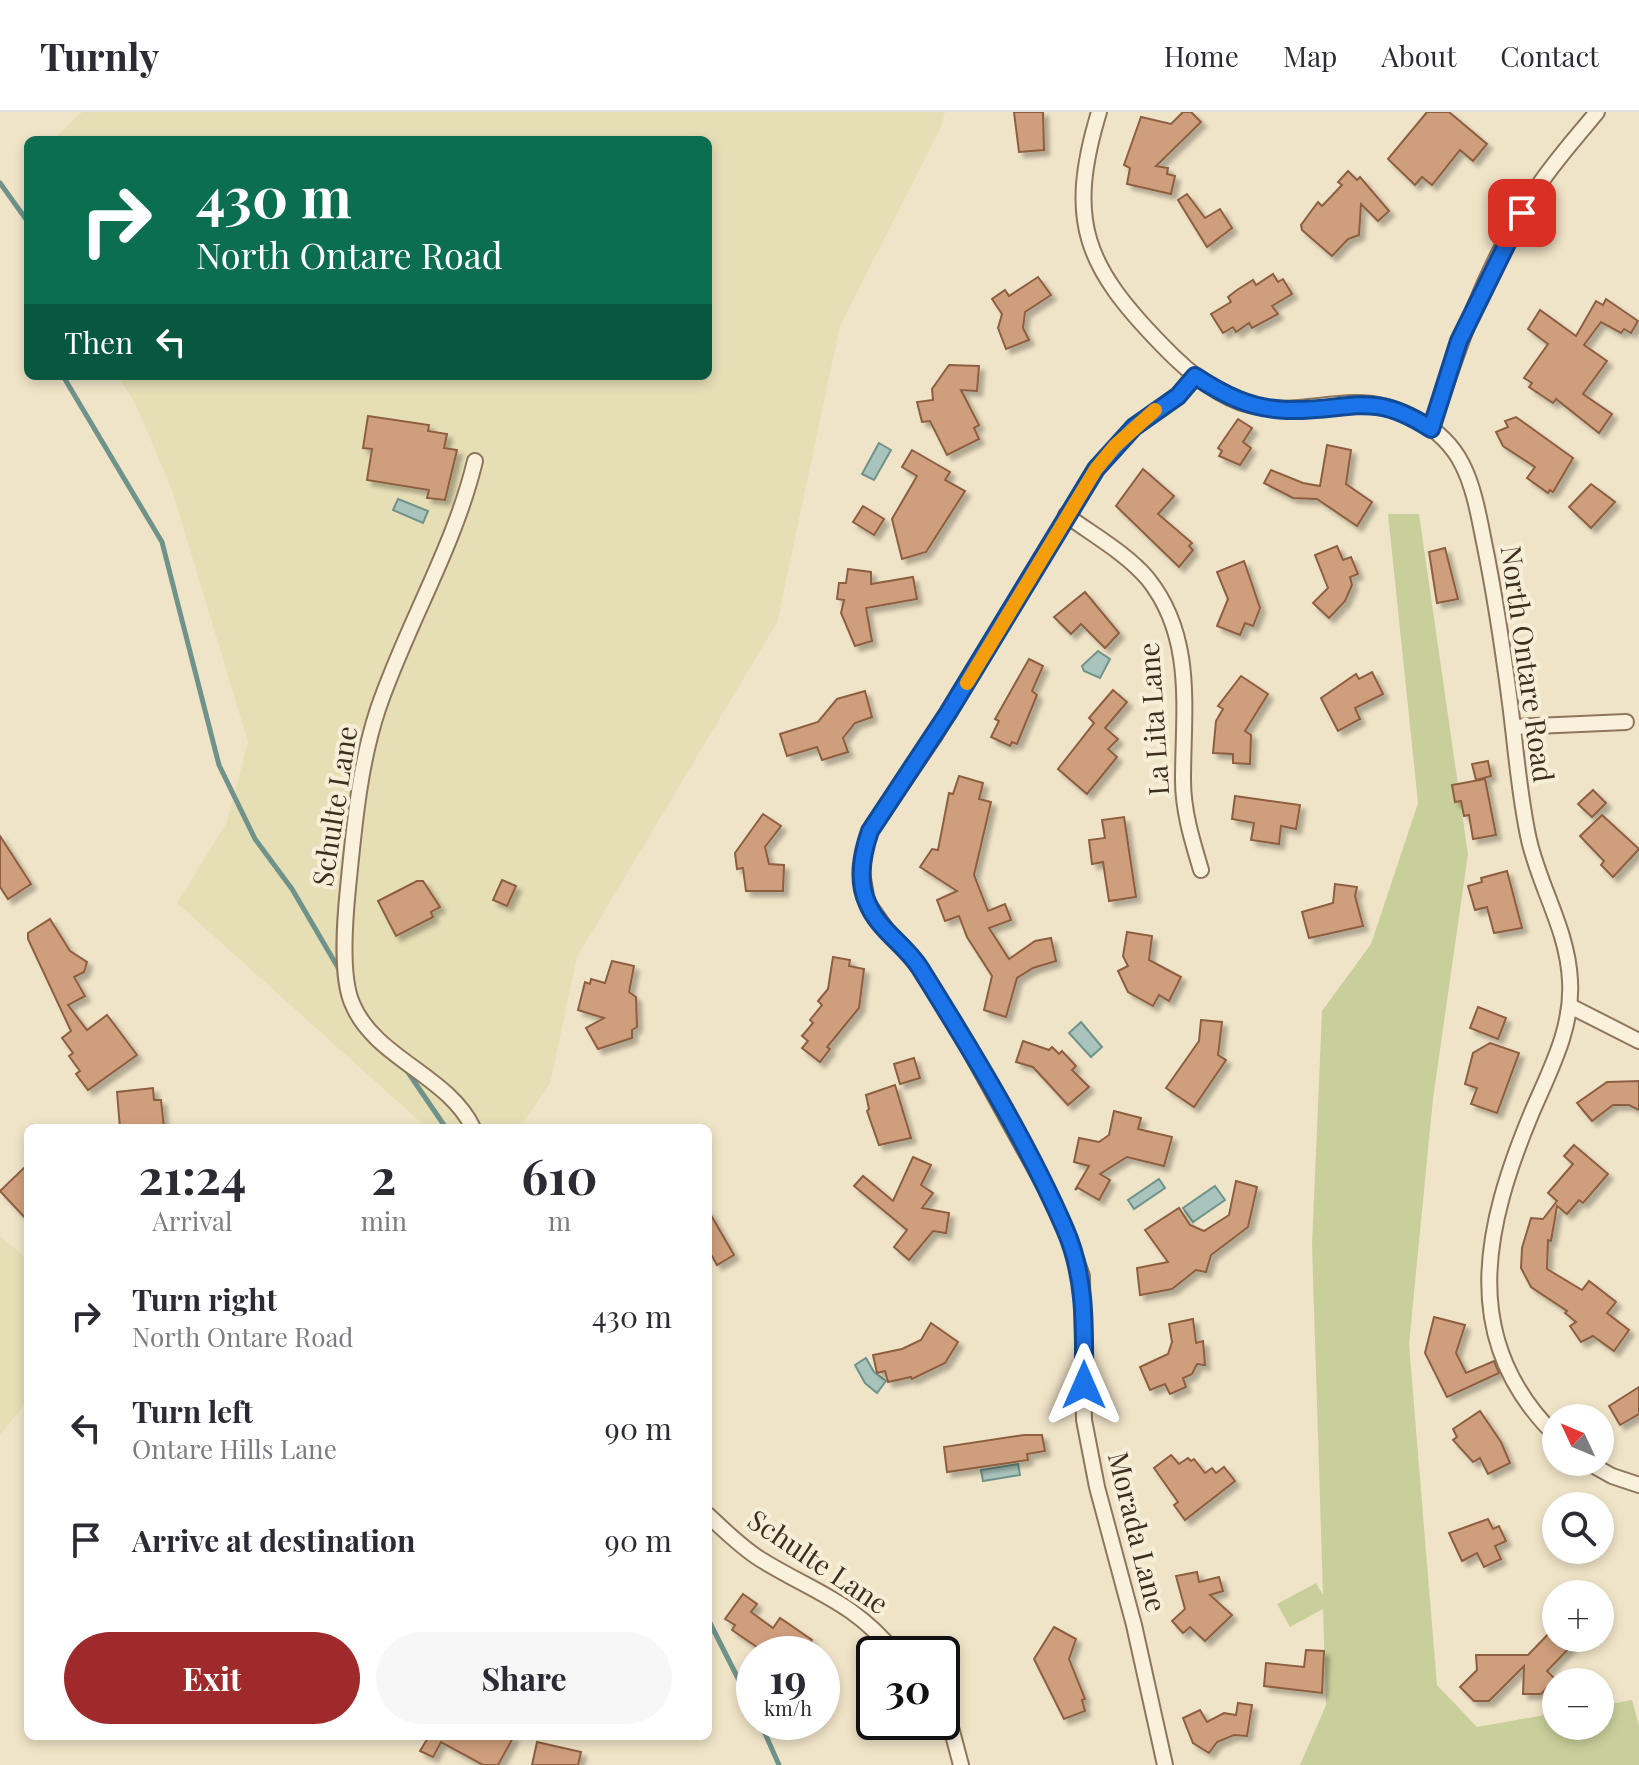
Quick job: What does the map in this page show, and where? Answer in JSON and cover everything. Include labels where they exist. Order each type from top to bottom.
[{"type":"street","name":"North Ontare Road","points":[[1099,112],[1082,194],[1085,227],[1095,259],[1131,313],[1195,376],[1249,405],[1284,410],[1342,404],[1380,405],[1408,414],[1451,446],[1468,477],[1484,544],[1530,845],[1568,958],[1570,1006],[1563,1039],[1504,1182],[1489,1265],[1488,1298],[1499,1352],[1528,1405],[1542,1420]]},
{"type":"street","points":[[1431,429],[1459,341],[1510,233],[1533,193],[1597,112]]},
{"type":"street","name":"Morada Lane","points":[[1165,1765],[1134,1625],[1100,1501],[1084,1420],[1082,1276],[1066,1231],[1045,1187],[955,1024],[917,963],[877,919],[862,885],[862,857],[870,831],[978,666],[1066,515],[1115,446],[1144,419],[1178,396],[1195,376]]},
{"type":"street","name":"Schulte Lane","points":[[471,1124],[440,1089],[379,1038],[358,1015],[348,992],[345,919],[357,804],[377,712],[402,645],[454,535],[475,461]]},
{"type":"street","name":"La Lita Lane","points":[[1066,515],[1132,563],[1160,596],[1170,616],[1181,650],[1183,674],[1186,814],[1201,870]]},
{"type":"street","points":[[1513,727],[1626,722]]},
{"type":"street","points":[[1570,1006],[1639,1041]]},
{"type":"street","points":[[1612,1476],[1639,1485]]},
{"type":"street","name":"Schulte Lane","points":[[712,1518],[758,1558],[846,1605],[873,1625],[882,1636]]},
{"type":"street","points":[[954,1740],[961,1765]]},
{"type":"shaded area","points":[[82,112],[945,112],[941,127],[840,326],[777,623],[577,957],[550,1084],[522,1124],[423,1124],[177,903],[227,822],[248,742],[172,490],[135,403],[121,380],[712,380],[712,136],[57,136]]},
{"type":"shaded area","points":[[0,1236],[24,1257],[24,1405],[0,1435]]},
{"type":"green space","points":[[1388,514],[1419,514],[1468,854],[1433,1099],[1409,1344],[1437,1685],[1477,1727],[1542,1715],[1542,1740],[1614,1740],[1614,1703],[1632,1700],[1639,1726],[1639,1765],[1300,1765],[1326,1705],[1323,1609],[1290,1627],[1277,1604],[1316,1583],[1323,1595],[1312,1245],[1322,1011],[1371,944],[1418,803]]},
{"type":"water","points":[[879,443],[891,450],[874,480],[862,474]]},
{"type":"water","points":[[398,499],[428,511],[423,523],[393,510]]},
{"type":"water","points":[[1098,651],[1110,659],[1100,678],[1084,671],[1082,666]]},
{"type":"water","points":[[1081,1022],[1102,1047],[1091,1057],[1069,1033]]},
{"type":"water","points":[[1159,1179],[1165,1188],[1134,1209],[1128,1200]]},
{"type":"water","points":[[1215,1186],[1225,1200],[1193,1222],[1183,1208]]},
{"type":"water","points":[[866,1358],[874,1372],[886,1381],[877,1393],[865,1383],[855,1365]]},
{"type":"water","points":[[1018,1464],[1020,1475],[983,1481],[981,1470]]},
{"type":"building","points":[[1014,112],[1043,112],[1044,150],[1019,152]]},
{"type":"building","points":[[1183,112],[1191,112],[1201,122],[1156,166],[1168,168],[1167,174],[1175,176],[1171,194],[1127,184],[1130,168],[1124,165],[1141,117],[1171,124]]},
{"type":"building","points":[[1427,112],[1449,112],[1487,144],[1473,161],[1460,150],[1432,185],[1422,177],[1415,185],[1388,159]]},
{"type":"building","points":[[1348,171],[1357,180],[1360,177],[1389,211],[1378,221],[1361,204],[1359,235],[1348,239],[1332,256],[1302,230],[1301,225],[1318,202],[1322,206],[1342,185],[1338,182]]},
{"type":"building","points":[[1187,194],[1205,218],[1220,209],[1232,228],[1207,247],[1178,200]]},
{"type":"building","points":[[1273,274],[1278,282],[1283,279],[1292,294],[1272,306],[1278,314],[1252,328],[1249,323],[1236,332],[1233,327],[1223,333],[1211,314],[1231,302],[1228,297],[1237,290],[1253,280],[1256,285]]},
{"type":"building","points":[[1038,277],[1051,295],[1025,312],[1023,328],[1029,340],[1006,349],[998,328],[1002,314],[992,299],[1005,290],[1009,296]]},
{"type":"building","points":[[1606,299],[1638,321],[1631,333],[1624,329],[1621,333],[1601,322],[1584,345],[1607,361],[1583,394],[1612,414],[1599,433],[1556,399],[1553,403],[1529,387],[1532,383],[1524,378],[1548,344],[1528,329],[1540,310],[1576,336],[1596,301],[1603,305]]},
{"type":"building","points":[[949,365],[979,366],[977,391],[961,390],[979,425],[974,428],[979,439],[947,455],[930,421],[922,422],[917,402],[933,400],[932,389]]},
{"type":"building","points":[[368,416],[429,425],[428,431],[447,434],[444,448],[457,450],[445,500],[427,498],[429,490],[367,480],[372,449],[363,448]]},
{"type":"building","points":[[1516,417],[1573,458],[1553,492],[1550,490],[1548,493],[1527,478],[1535,467],[1503,446],[1496,432],[1508,427],[1505,421]]},
{"type":"building","points":[[1238,419],[1252,428],[1243,442],[1251,448],[1240,465],[1219,456],[1222,451],[1218,448]]},
{"type":"building","points":[[1327,445],[1351,450],[1346,484],[1372,502],[1357,526],[1317,499],[1293,498],[1264,483],[1271,470],[1303,483],[1320,486]]},
{"type":"building","points":[[912,450],[950,472],[945,480],[965,491],[926,552],[902,559],[892,519],[917,476],[902,467]]},
{"type":"building","points":[[1143,469],[1174,496],[1158,514],[1192,543],[1189,546],[1193,550],[1179,567],[1116,506]]},
{"type":"building","points":[[1591,484],[1615,502],[1591,528],[1569,507]]},
{"type":"building","points":[[863,506],[884,519],[874,535],[853,522]]},
{"type":"building","points":[[1337,546],[1343,560],[1351,557],[1358,574],[1350,577],[1352,585],[1345,601],[1329,618],[1313,603],[1328,588],[1315,555]]},
{"type":"building","points":[[1445,548],[1458,599],[1437,603],[1429,552]]},
{"type":"building","points":[[1244,561],[1260,608],[1253,626],[1245,623],[1240,635],[1217,626],[1228,599],[1217,572]]},
{"type":"building","points":[[848,569],[871,572],[871,584],[913,577],[917,599],[866,608],[872,641],[855,646],[841,613],[844,600],[837,599],[839,583],[846,583]]},
{"type":"building","points":[[1085,592],[1119,633],[1105,648],[1081,624],[1071,634],[1054,617]]},
{"type":"building","points":[[1029,659],[1043,666],[1032,691],[1037,695],[1017,744],[1012,742],[1010,746],[991,737],[999,721],[995,719]]},
{"type":"building","points":[[1372,672],[1383,694],[1355,708],[1360,719],[1338,731],[1321,698],[1356,674],[1359,679]]},
{"type":"building","points":[[1241,676],[1268,694],[1245,731],[1251,735],[1250,764],[1233,763],[1233,754],[1213,753],[1216,721],[1223,709],[1218,706]]},
{"type":"building","points":[[1113,690],[1127,702],[1105,728],[1118,739],[1108,749],[1117,757],[1087,794],[1058,769],[1094,723],[1089,718]]},
{"type":"building","points":[[865,691],[872,717],[855,723],[843,738],[848,752],[822,760],[817,747],[787,756],[780,734],[818,722],[837,699]]},
{"type":"building","points":[[1488,761],[1491,776],[1476,780],[1472,764]]},
{"type":"building","points":[[959,776],[983,783],[979,799],[991,802],[974,875],[988,911],[1005,904],[1011,920],[989,928],[1009,959],[1035,941],[1051,938],[1056,961],[1033,968],[1017,978],[1006,1017],[984,1010],[992,976],[967,937],[959,916],[945,921],[937,900],[957,891],[920,867],[932,849],[938,850],[949,793],[953,794]]},
{"type":"building","points":[[1485,779],[1496,835],[1473,839],[1469,815],[1464,816],[1461,801],[1455,802],[1452,785]]},
{"type":"building","points":[[1593,790],[1606,803],[1592,817],[1578,804]]},
{"type":"building","points":[[1235,796],[1300,805],[1296,829],[1281,826],[1279,844],[1251,840],[1254,823],[1232,819]]},
{"type":"building","points":[[763,814],[781,826],[765,847],[769,864],[784,865],[783,891],[746,891],[743,868],[737,869],[735,853]]},
{"type":"building","points":[[1602,815],[1639,849],[1613,877],[1601,865],[1604,861],[1580,836]]},
{"type":"building","points":[[1124,817],[1136,897],[1109,901],[1103,862],[1092,864],[1089,840],[1105,838],[1102,820]]},
{"type":"building","points":[[0,836],[31,884],[8,899],[0,887]]},
{"type":"building","points":[[1507,871],[1522,928],[1494,933],[1487,907],[1475,910],[1468,886],[1482,882],[1481,878]]},
{"type":"building","points":[[502,880],[516,886],[507,906],[493,900]]},
{"type":"building","points":[[417,881],[423,881],[440,907],[431,912],[433,917],[396,936],[378,901]]},
{"type":"building","points":[[1335,884],[1357,887],[1355,896],[1363,926],[1309,938],[1302,912],[1333,903]]},
{"type":"building","points":[[50,919],[70,951],[87,962],[84,972],[74,977],[85,996],[68,1005],[87,1030],[107,1015],[137,1055],[88,1090],[76,1074],[80,1071],[69,1056],[73,1053],[62,1038],[71,1031],[28,939],[28,933]]},
{"type":"building","points":[[1127,932],[1152,936],[1149,960],[1181,977],[1169,1001],[1159,995],[1153,1006],[1128,992],[1118,971],[1128,966],[1123,956]]},
{"type":"building","points":[[833,957],[850,960],[849,966],[864,969],[859,1008],[827,1047],[830,1049],[820,1062],[802,1048],[808,1041],[802,1036],[822,1005],[818,1001],[828,989]]},
{"type":"building","points":[[612,961],[634,966],[629,992],[636,997],[637,1027],[632,1030],[632,1038],[598,1049],[586,1028],[604,1018],[578,1010],[585,982],[590,984],[591,979],[605,983]]},
{"type":"building","points":[[1478,1007],[1506,1018],[1498,1039],[1470,1028]]},
{"type":"building","points":[[1201,1020],[1222,1022],[1218,1055],[1226,1060],[1194,1107],[1166,1088],[1199,1041]]},
{"type":"building","points":[[1023,1041],[1049,1050],[1052,1047],[1059,1054],[1062,1051],[1076,1066],[1072,1070],[1089,1087],[1068,1105],[1033,1067],[1016,1062]]},
{"type":"building","points":[[1490,1043],[1519,1053],[1497,1113],[1471,1104],[1477,1088],[1465,1084],[1473,1053]]},
{"type":"building","points":[[914,1058],[920,1078],[900,1084],[894,1064]]},
{"type":"building","points":[[1639,1081],[1639,1110],[1629,1105],[1613,1105],[1592,1121],[1577,1103],[1607,1082]]},
{"type":"building","points":[[895,1085],[911,1138],[879,1145],[867,1111],[866,1095]]},
{"type":"building","points":[[153,1088],[154,1100],[161,1100],[164,1124],[120,1124],[117,1092]]},
{"type":"building","points":[[1114,1111],[1141,1118],[1138,1129],[1172,1137],[1164,1166],[1127,1157],[1100,1174],[1110,1180],[1099,1200],[1078,1188],[1075,1190],[1089,1166],[1074,1162],[1079,1138],[1099,1142],[1109,1135]]},
{"type":"building","points":[[1574,1145],[1608,1174],[1583,1203],[1579,1200],[1567,1214],[1557,1206],[1551,1241],[1548,1240],[1547,1269],[1582,1290],[1589,1281],[1616,1302],[1607,1313],[1629,1330],[1614,1351],[1593,1336],[1581,1342],[1570,1326],[1576,1322],[1565,1313],[1567,1311],[1531,1287],[1521,1268],[1522,1248],[1531,1218],[1543,1219],[1557,1201],[1548,1193],[1573,1164],[1564,1156]]},
{"type":"building","points":[[913,1157],[931,1165],[921,1185],[933,1193],[922,1208],[949,1213],[946,1233],[933,1231],[909,1260],[894,1247],[907,1230],[854,1186],[863,1176],[893,1201]]},
{"type":"building","points":[[24,1168],[24,1217],[0,1191]]},
{"type":"building","points":[[1236,1181],[1257,1187],[1248,1227],[1211,1255],[1206,1272],[1196,1270],[1172,1289],[1140,1295],[1137,1268],[1168,1262],[1145,1230],[1179,1208],[1190,1225],[1204,1231],[1229,1215]]},
{"type":"building","points":[[712,1217],[734,1255],[717,1265],[712,1256]]},
{"type":"building","points":[[1434,1317],[1465,1325],[1456,1353],[1466,1373],[1494,1361],[1499,1373],[1447,1397],[1425,1353]]},
{"type":"building","points":[[1193,1319],[1196,1343],[1203,1341],[1205,1365],[1197,1364],[1192,1374],[1183,1378],[1186,1387],[1170,1394],[1165,1384],[1150,1390],[1140,1367],[1168,1354],[1172,1342],[1169,1324]]},
{"type":"building","points":[[931,1323],[958,1342],[945,1363],[912,1379],[888,1382],[885,1371],[877,1373],[873,1355],[902,1349],[921,1340]]},
{"type":"building","points":[[1639,1387],[1639,1414],[1620,1425],[1612,1404]]},
{"type":"building","points":[[1480,1411],[1501,1442],[1510,1463],[1488,1474],[1480,1458],[1473,1462],[1453,1440],[1457,1437],[1453,1429]]},
{"type":"building","points":[[1042,1435],[1045,1451],[1027,1454],[1028,1460],[947,1472],[944,1447]]},
{"type":"building","points":[[1171,1455],[1179,1464],[1188,1458],[1191,1461],[1194,1459],[1205,1473],[1212,1468],[1216,1473],[1224,1467],[1235,1481],[1185,1520],[1174,1505],[1178,1502],[1154,1468]]},
{"type":"building","points":[[1488,1519],[1493,1529],[1499,1526],[1506,1541],[1495,1546],[1501,1559],[1484,1567],[1477,1553],[1462,1561],[1449,1533]]},
{"type":"building","points":[[1197,1572],[1199,1582],[1219,1577],[1223,1591],[1210,1595],[1232,1615],[1205,1641],[1190,1627],[1183,1633],[1172,1621],[1185,1609],[1176,1576]]},
{"type":"building","points":[[743,1594],[757,1604],[751,1612],[773,1628],[780,1618],[806,1636],[741,1636],[732,1630],[735,1625],[725,1619]]},
{"type":"building","points":[[1054,1627],[1076,1639],[1069,1659],[1085,1699],[1082,1700],[1085,1711],[1064,1719],[1034,1659]]},
{"type":"building","points":[[1542,1640],[1542,1652],[1565,1652],[1550,1668],[1542,1668],[1541,1694],[1523,1694],[1524,1666],[1489,1701],[1474,1701],[1460,1687],[1477,1670],[1476,1655],[1528,1655]]},
{"type":"building","points":[[1306,1650],[1324,1651],[1322,1693],[1264,1686],[1266,1663],[1304,1667]]},
{"type":"building","points":[[1238,1703],[1252,1705],[1247,1736],[1234,1735],[1217,1742],[1209,1753],[1193,1743],[1183,1718],[1200,1710],[1207,1722],[1224,1713],[1236,1715]]},
{"type":"building","points":[[427,1740],[512,1740],[498,1765],[483,1765],[441,1742],[433,1757],[420,1751]]},
{"type":"building","points":[[537,1742],[581,1752],[578,1765],[532,1765]]},
{"type":"waterway","points":[[0,183],[24,216]]},
{"type":"waterway","points":[[65,380],[162,542],[219,765],[255,839],[292,889],[340,971]]},
{"type":"waterway","points":[[405,1068],[443,1124]]},
{"type":"waterway","points":[[712,1627],[736,1674]]},
{"type":"waterway","points":[[768,1740],[779,1765]]},
{"type":"slow traffic","points":[[967,683],[1096,469],[1115,446],[1155,410]]},
{"type":"route","points":[[1084,1385],[1082,1276],[1066,1231],[955,1024],[917,963],[893,939],[867,902],[861,866],[870,831],[978,666],[1096,469],[1134,427],[1178,396],[1195,376],[1249,405],[1284,410],[1359,403],[1380,405],[1408,414],[1431,429],[1459,341],[1522,213]]}]
